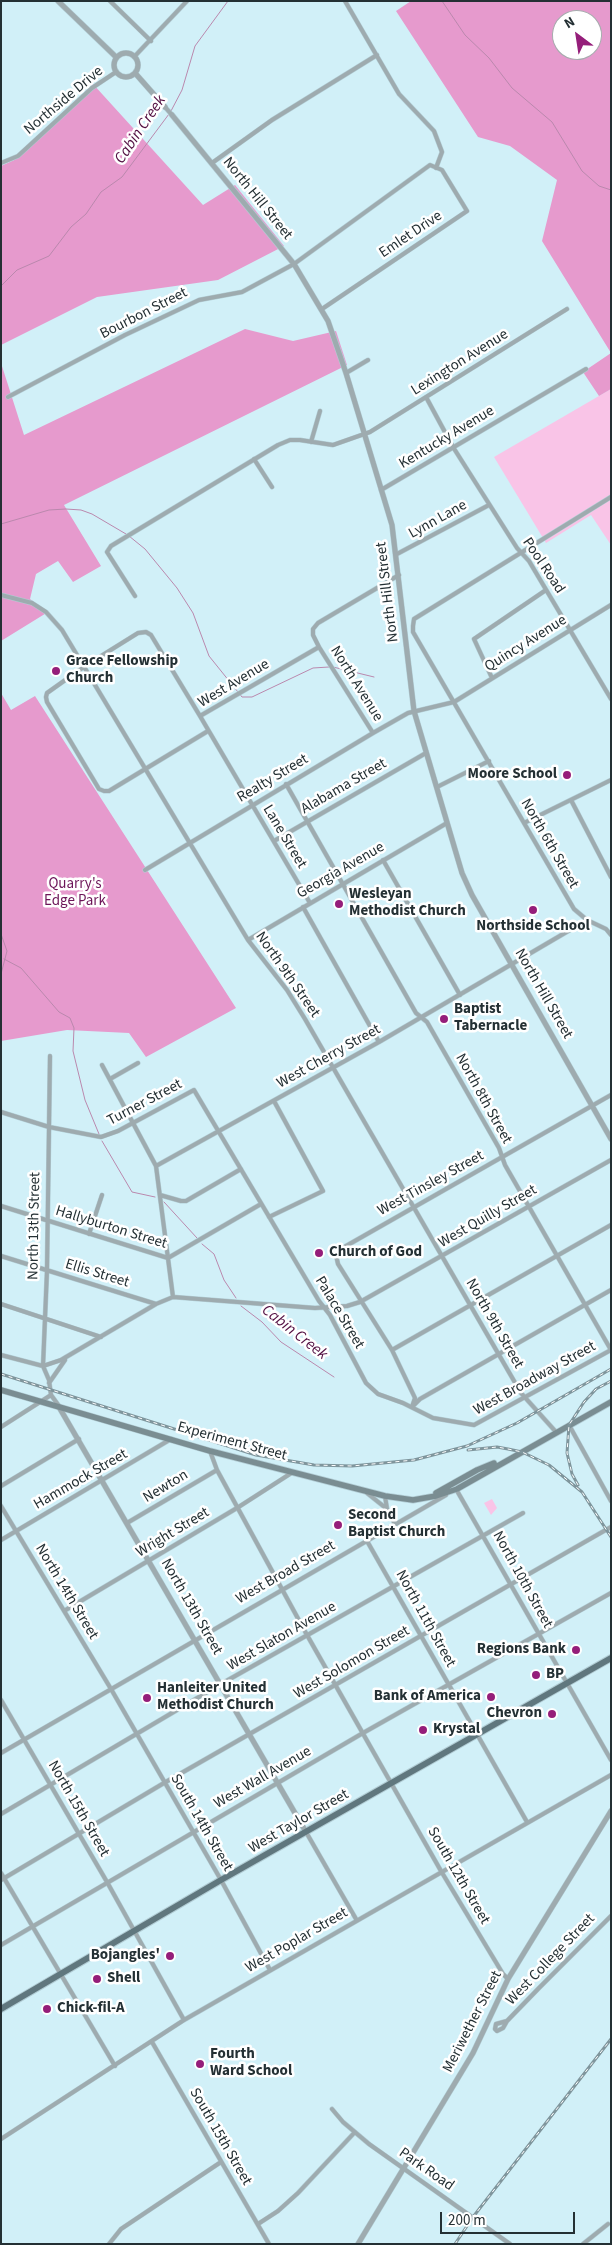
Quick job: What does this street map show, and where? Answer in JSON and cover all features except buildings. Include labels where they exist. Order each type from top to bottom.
[{"type":"main road","name":"Experiment Street","points":[[1,1390],[171,1438],[210,1451],[385,1496],[407,1500],[427,1498],[457,1488]]},
{"type":"main road","name":"West Broad Street","points":[[457,1488],[611,1402]]},
{"type":"main road","points":[[427,1498],[477,1470],[517,1454]]},
{"type":"main road","name":"West Taylor Street","points":[[1,2009],[221,1880],[611,1658]]},
{"type":"street","points":[[58,1],[116,57]]},
{"type":"street","points":[[110,1],[151,40]]},
{"type":"street","points":[[134,56],[187,1]]},
{"type":"street","points":[[345,1],[399,94],[434,131],[442,152],[436,168]]},
{"type":"street","points":[[127,53],[134,56],[138,67],[135,73],[125,78],[116,72],[113,65],[116,57],[127,53]]},
{"type":"street","points":[[212,163],[272,120],[378,55]]},
{"type":"street","name":"Northside Drive","points":[[1,163],[18,156],[92,88],[116,72]]},
{"type":"street","name":"North Hill Street","points":[[135,73],[212,163],[294,264],[322,309],[336,341],[392,525],[397,554],[414,710],[462,873],[611,1139]]},
{"type":"street","name":"Bourbon Street","points":[[8,397],[166,314],[209,296],[227,296],[242,292],[294,264],[411,178],[430,166],[436,168]]},
{"type":"street","name":"Emlet Drive","points":[[322,309],[467,211],[442,170],[436,168]]},
{"type":"street","name":"Lexington Avenue","points":[[135,596],[107,552],[111,546],[254,459],[290,440],[333,445],[364,434],[567,309]]},
{"type":"street","points":[[346,373],[368,360]]},
{"type":"street","name":"Kentucky Avenue","points":[[381,490],[586,369]]},
{"type":"street","name":"Pool Road","points":[[426,397],[453,448],[546,590],[611,699]]},
{"type":"street","points":[[311,442],[320,411]]},
{"type":"street","points":[[254,459],[272,487]]},
{"type":"street","points":[[522,554],[611,497]]},
{"type":"street","name":"Lynn Lane","points":[[397,554],[489,505]]},
{"type":"street","name":"North 6th Street","points":[[522,554],[414,619],[413,632],[574,909],[587,920],[594,922],[611,935]]},
{"type":"street","points":[[320,647],[313,635],[313,629],[318,623],[399,576]]},
{"type":"street","points":[[492,678],[474,639],[546,590]]},
{"type":"street","name":"North 9th Street","points":[[1,595],[32,603],[46,612],[62,630],[248,940],[287,990],[526,1398],[556,1432]]},
{"type":"street","name":"Quincy Avenue","points":[[454,702],[611,605]]},
{"type":"street","points":[[85,666],[138,633],[146,632],[151,635],[200,716]]},
{"type":"street","name":"West Avenue","points":[[85,666],[47,693],[46,697],[47,702],[99,788],[104,791],[109,790],[208,731],[200,716],[320,647]]},
{"type":"street","name":"North Avenue","points":[[320,647],[372,733]]},
{"type":"street","name":"Realty Street","points":[[145,870],[252,804],[414,710],[454,702]]},
{"type":"street","name":"Lane Street","points":[[208,731],[310,902]]},
{"type":"street","name":"Alabama Street","points":[[274,841],[426,753]]},
{"type":"street","points":[[436,787],[489,761]]},
{"type":"street","points":[[524,823],[611,780]]},
{"type":"street","name":"North 8th Street","points":[[286,784],[416,1013],[427,1022],[556,1256],[611,1350]]},
{"type":"street","points":[[570,800],[611,877]]},
{"type":"street","name":"Georgia Avenue","points":[[248,940],[447,822]]},
{"type":"street","points":[[383,860],[460,995]]},
{"type":"street","points":[[303,907],[379,1042]]},
{"type":"street","name":"West Cherry Street","points":[[156,1166],[334,1068],[587,920]]},
{"type":"street","name":"North 13th Street","points":[[50,1056],[46,1319],[42,1366],[49,1383],[51,1395],[196,1639],[306,1832]]},
{"type":"street","points":[[110,1079],[138,1063]]},
{"type":"street","points":[[102,1065],[156,1166],[173,1297]]},
{"type":"street","name":"Turner Street","points":[[1,1112],[49,1127],[100,1137],[194,1090],[219,1131]]},
{"type":"street","name":"West Tinsley Street","points":[[360,1302],[338,1264],[336,1255],[346,1245],[611,1095]]},
{"type":"street","points":[[269,1217],[323,1191],[274,1101]]},
{"type":"street","name":"Palace Street","points":[[219,1131],[372,1390],[412,1407]]},
{"type":"street","name":"West Quilly Street","points":[[42,1366],[67,1358],[156,1304],[173,1297],[325,1308],[347,1306],[360,1302],[611,1160]]},
{"type":"street","points":[[160,1194],[186,1201],[241,1169]]},
{"type":"street","points":[[89,1234],[102,1195]]},
{"type":"street","name":"Hallyburton Street","points":[[1,1206],[168,1258],[261,1204]]},
{"type":"street","points":[[392,1350],[611,1225]]},
{"type":"street","name":"Ellis Street","points":[[1,1256],[156,1304]]},
{"type":"street","points":[[412,1407],[420,1399],[611,1290]]},
{"type":"street","points":[[360,1302],[392,1350],[414,1398],[412,1407]]},
{"type":"street","points":[[1,1304],[101,1337]]},
{"type":"street","name":"West Broadway Street","points":[[412,1407],[433,1418],[474,1425],[611,1350]]},
{"type":"street","points":[[1,1355],[42,1366]]},
{"type":"street","name":"West Quilly Street","points":[[49,1383],[67,1358]]},
{"type":"street","points":[[1,1427],[51,1395]]},
{"type":"street","points":[[569,1425],[611,1500]]},
{"type":"street","name":"Hammock Street","points":[[1,1540],[171,1438]]},
{"type":"street","points":[[1,1486],[78,1439]]},
{"type":"street","name":"South 12th Street","points":[[210,1451],[217,1470],[237,1508],[307,1635],[441,1871],[508,1979]]},
{"type":"street","name":"Newton","points":[[127,1523],[217,1470]]},
{"type":"street","name":"Wright Street","points":[[64,1611],[150,1561],[293,1472]]},
{"type":"street","name":"West Broad Street","points":[[1,1754],[457,1488]]},
{"type":"street","name":"North 10th Street","points":[[457,1488],[611,1760]]},
{"type":"street","points":[[363,1490],[387,1509]]},
{"type":"street","points":[[385,1496],[387,1509],[395,1524]]},
{"type":"street","name":"North 14th Street","points":[[1,1506],[111,1689]]},
{"type":"street","name":"West Slaton Avenue","points":[[1,1814],[221,1684],[523,1513]]},
{"type":"street","name":"West Solomon Street","points":[[3,1879],[164,1782],[611,1527]]},
{"type":"street","name":"North 11th Street","points":[[367,1540],[527,1822]]},
{"type":"street","name":"West Wall Avenue","points":[[1,1945],[363,1733],[611,1593]]},
{"type":"street","name":"South 14th Street","points":[[111,1689],[221,1880],[270,1970]]},
{"type":"street","name":"North 15th Street","points":[[1,1700],[134,1931]]},
{"type":"street","name":"West Poplar Street","points":[[1,2139],[184,2020],[356,1919],[611,1775]]},
{"type":"street","name":"Meriwether Street","points":[[358,2244],[473,2054],[508,1979],[611,1811]]},
{"type":"street","points":[[306,1832],[356,1919]]},
{"type":"street","points":[[1,1873],[114,2066]]},
{"type":"street","name":"West College Street","points":[[508,2021],[611,1916]]},
{"type":"street","points":[[134,1931],[184,2020]]},
{"type":"street","name":"South 15th Street","points":[[152,2042],[270,2244]]},
{"type":"street","name":"Park Road","points":[[332,2109],[355,2132],[510,2244]]},
{"type":"street","points":[[258,2224],[278,2211],[295,2196],[355,2132]]},
{"type":"street","points":[[109,2244],[121,2229],[222,2162]]},
{"type":"street","points":[[583,2244],[608,2224]]},
{"type":"shaded area","points":[[611,389],[611,545],[591,515],[546,543],[494,457]]},
{"type":"shaded area","points":[[492,1499],[497,1508],[491,1515],[484,1503]]},
{"type":"green space","points":[[411,1],[611,1],[611,353],[542,241],[557,180],[510,146],[478,137],[396,11]]},
{"type":"green space","points":[[93,84],[203,205],[235,185],[284,246],[218,280],[97,297],[1,345],[1,166],[14,160]]},
{"type":"green space","points":[[245,329],[293,341],[336,331],[347,365],[64,505],[101,566],[73,582],[58,561],[36,574],[30,599],[48,612],[1,641],[1,363],[24,435]]},
{"type":"green space","points":[[611,353],[611,389],[599,396],[583,372]]},
{"type":"green space","name":"Quarry's Edge Park","points":[[1,693],[11,710],[35,696],[236,1008],[146,1057],[129,1033],[67,1030],[1,1041]]},
{"type":"waterway","name":"Cabin Creek","points":[[171,111],[182,90],[195,46],[228,1]]},
{"type":"waterway","points":[[442,1],[465,35],[489,58],[512,88],[552,122],[582,171],[599,186],[611,190]]},
{"type":"waterway","name":"Cabin Creek","points":[[1,286],[17,270],[49,256],[71,227],[86,214],[101,192],[122,177],[169,114]]},
{"type":"waterway","points":[[1,524],[49,510],[81,510],[92,514],[126,534]]},
{"type":"waterway","points":[[129,536],[145,549],[177,588],[193,613],[209,656],[242,697],[252,697],[313,668],[329,667]]},
{"type":"waterway","points":[[333,667],[374,677]]},
{"type":"waterway","name":"Cabin Creek","points":[[1,934],[7,951],[1,974]]},
{"type":"waterway","name":"Cabin Creek","points":[[4,959],[21,968],[59,1012],[70,1018],[74,1028],[73,1051],[85,1100],[99,1134]]},
{"type":"waterway","name":"Cabin Creek","points":[[102,1141],[132,1192],[155,1197]]},
{"type":"waterway","name":"Cabin Creek","points":[[164,1202],[197,1238]]},
{"type":"waterway","name":"Cabin Creek","points":[[202,1244],[214,1254],[224,1280],[236,1298]]},
{"type":"waterway","name":"Cabin Creek","points":[[241,1306],[262,1322],[281,1342],[334,1377]]},
{"type":"railway","points":[[1,1374],[256,1455],[314,1465],[352,1466],[414,1460],[467,1446],[517,1423],[611,1369]]},
{"type":"railway","points":[[578,1485],[572,1474],[567,1453],[569,1425],[584,1402],[596,1389],[611,1381]]},
{"type":"railway","points":[[468,1450],[497,1447],[508,1449],[522,1452],[549,1465],[582,1492],[611,1537]]},
{"type":"railway","points":[[455,2244],[473,2217],[611,2039]]},
{"type":"place","name":"Grace Fellowship Church","points":[[56,671]]},
{"type":"place","name":"Moore School","points":[[567,775]]},
{"type":"place","name":"Wesleyan Methodist Church","points":[[339,904]]},
{"type":"place","name":"Northside School","points":[[533,910]]},
{"type":"place","name":"Baptist Tabernacle","points":[[444,1019]]},
{"type":"place","name":"Church of God","points":[[319,1253]]},
{"type":"place","name":"Second Baptist Church","points":[[338,1525]]},
{"type":"place","name":"Regions Bank","points":[[576,1650]]},
{"type":"place","name":"BP","points":[[536,1675]]},
{"type":"place","name":"Bank of America","points":[[491,1697]]},
{"type":"place","name":"Hanleiter United Methodist Church","points":[[147,1698]]},
{"type":"place","name":"Chevron","points":[[552,1714]]},
{"type":"place","name":"Krystal","points":[[423,1730]]},
{"type":"place","name":"Bojangles'","points":[[170,1956]]},
{"type":"place","name":"Shell","points":[[97,1979]]},
{"type":"place","name":"Chick-fil-A","points":[[47,2009]]},
{"type":"place","name":"Fourth Ward School","points":[[200,2064]]}]
